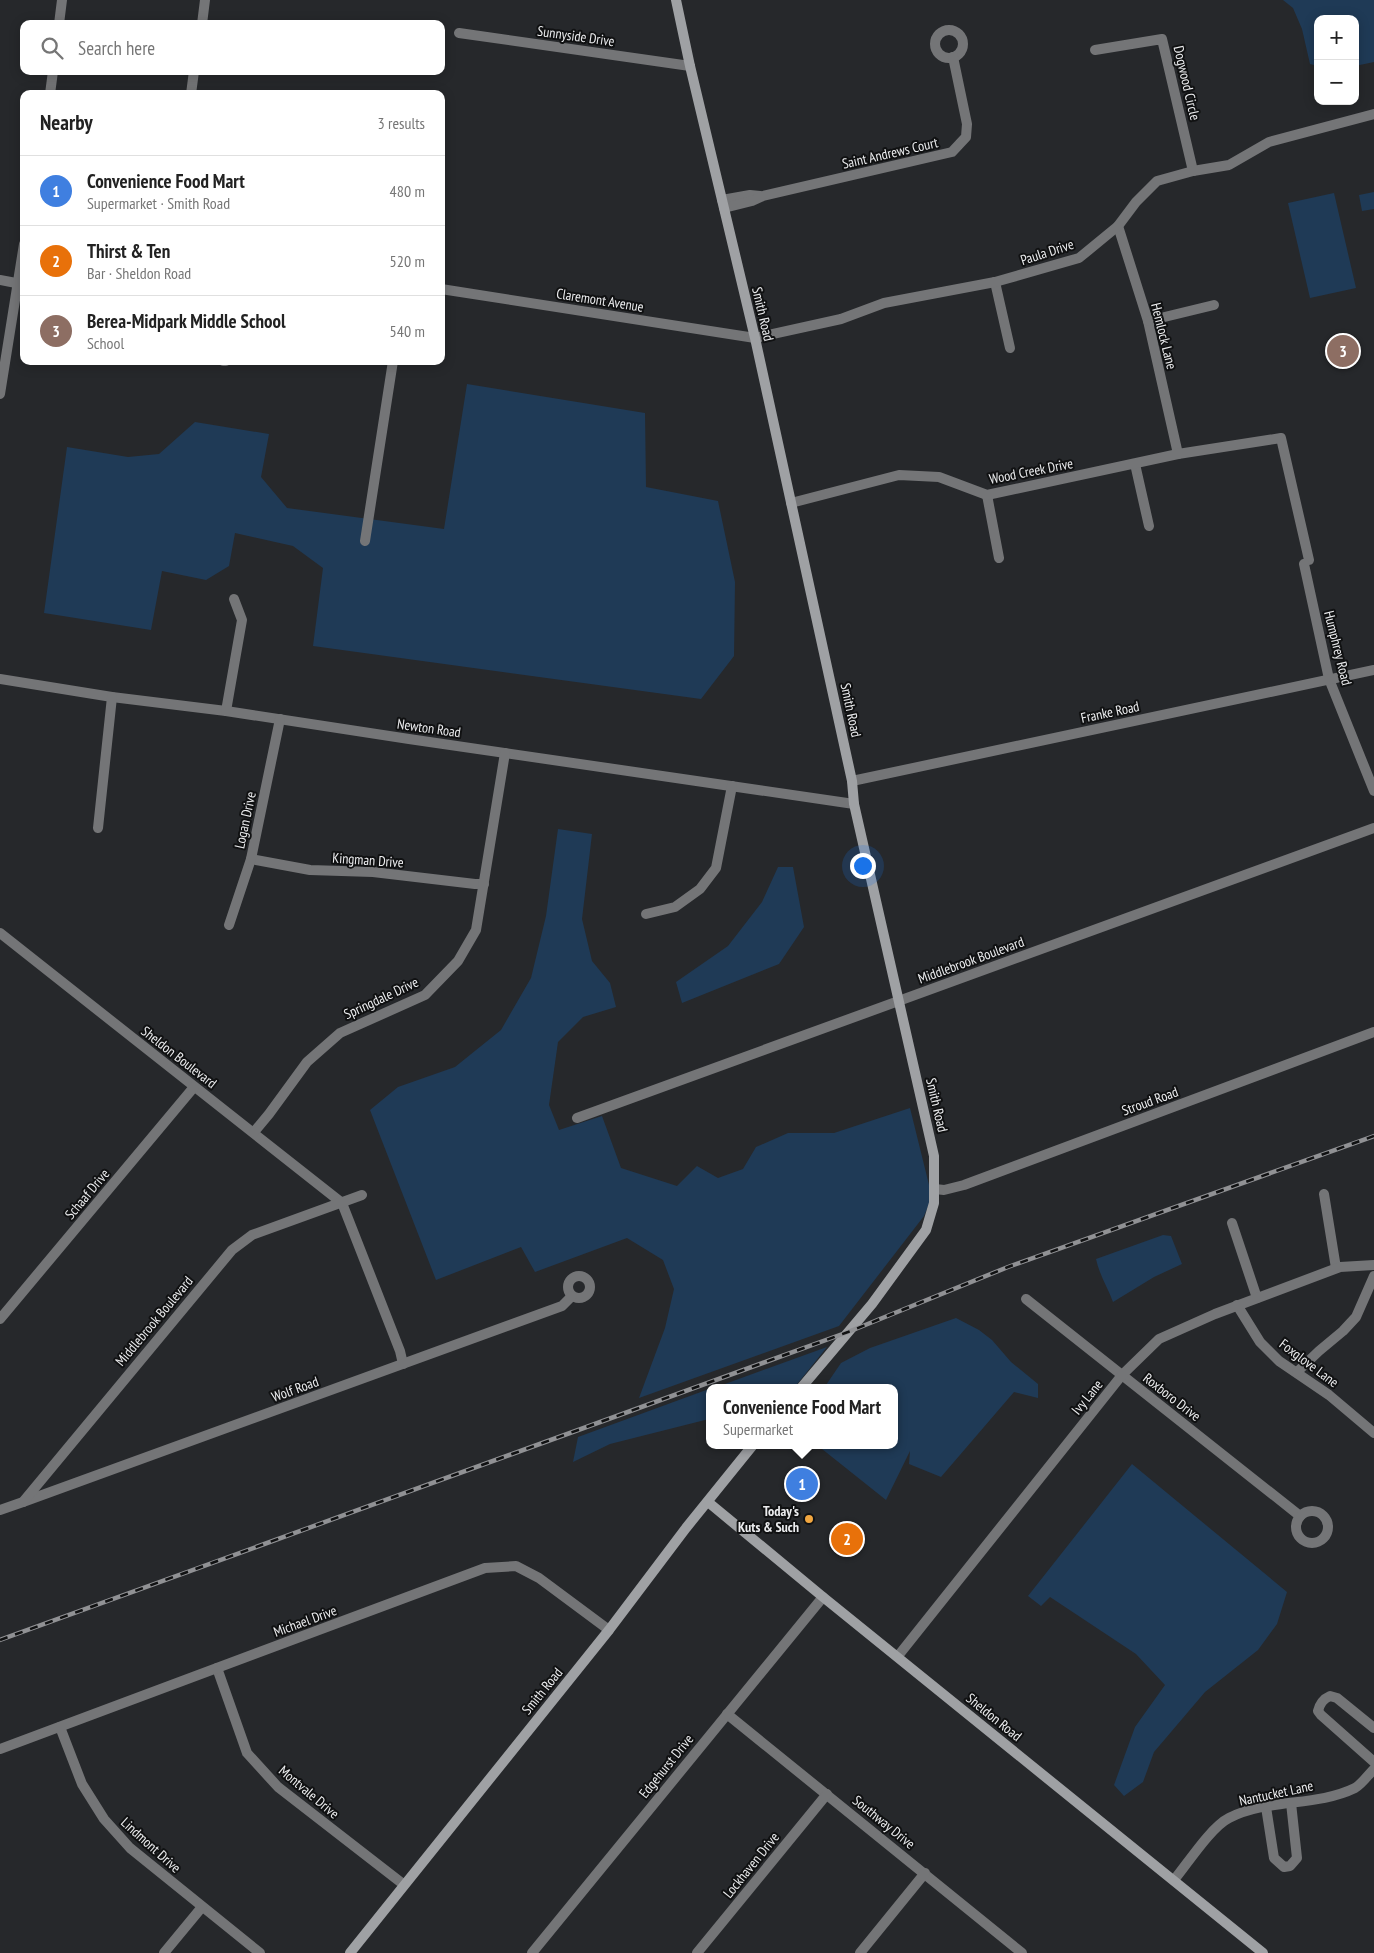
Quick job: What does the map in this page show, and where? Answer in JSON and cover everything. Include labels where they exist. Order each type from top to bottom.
[{"type":"main road","name":"Smith Road","points":[[676,0],[755,338],[852,781],[854,804],[934,1156],[935,1189],[931,1219],[926,1230],[872,1304],[804,1384]]},
{"type":"main road","name":"Smith Road","points":[[350,1953],[403,1884],[609,1630],[686,1528],[750,1449]]},
{"type":"main road","name":"Sheldon Road","points":[[708,1502],[1263,1953]]},
{"type":"street","points":[[60,20],[62,0]]},
{"type":"street","points":[[202,20],[205,0]]},
{"type":"street","name":"Sunnyside Drive","points":[[458,33],[690,66]]},
{"type":"street","name":"Dogwood Circle","points":[[1095,50],[1162,39],[1192,171]]},
{"type":"street","name":"Saint Andrews Court","points":[[723,204],[752,201],[763,196],[952,152],[966,137],[966,124],[952,57]]},
{"type":"street","points":[[51,90],[52,75]]},
{"type":"street","points":[[191,90],[193,75]]},
{"type":"street","name":"Paula Drive","points":[[755,338],[841,318],[884,303],[995,282],[1079,258],[1118,226],[1136,202],[1157,181],[1192,171],[1229,165],[1277,139],[1374,114]]},
{"type":"street","name":"Hemlock Lane","points":[[1118,226],[1148,321],[1178,454]]},
{"type":"street","points":[[0,394],[20,264]]},
{"type":"street","points":[[0,280],[16,283]]},
{"type":"street","points":[[995,282],[1010,348]]},
{"type":"street","name":"Claremont Avenue","points":[[445,290],[755,338]]},
{"type":"street","points":[[1148,321],[1214,306]]},
{"type":"street","points":[[365,541],[392,365]]},
{"type":"street","name":"Wood Creek Drive","points":[[791,503],[899,475],[940,477],[987,495],[1178,454],[1280,438]]},
{"type":"street","name":"Humphrey Road","points":[[1280,438],[1307,562],[1329,679],[1374,791]]},
{"type":"street","points":[[1135,464],[1149,526]]},
{"type":"street","points":[[987,495],[999,558]]},
{"type":"street","points":[[226,711],[242,620],[234,599]]},
{"type":"street","name":"Franke Road","points":[[852,781],[1374,670]]},
{"type":"street","name":"Newton Road","points":[[0,679],[854,804]]},
{"type":"street","points":[[98,828],[112,696]]},
{"type":"street","name":"Logan Drive","points":[[229,925],[251,859],[280,719]]},
{"type":"street","name":"Springdale Drive","points":[[254,1132],[307,1062],[340,1033],[424,995],[458,962],[476,930],[505,753]]},
{"type":"street","points":[[646,914],[675,907],[700,889],[716,868],[732,786]]},
{"type":"street","name":"Middlebrook Boulevard","points":[[577,1118],[1374,828]]},
{"type":"street","name":"Kingman Drive","points":[[251,859],[310,870],[373,872],[484,884]]},
{"type":"street","name":"Sheldon Boulevard","points":[[0,933],[342,1202]]},
{"type":"street","name":"Stroud Road","points":[[935,1189],[944,1190],[964,1185],[1374,1032]]},
{"type":"street","name":"Schaaf Drive","points":[[0,1319],[194,1087]]},
{"type":"street","points":[[1324,1194],[1336,1268]]},
{"type":"street","name":"Middlebrook Boulevard","points":[[23,1502],[232,1250],[252,1235],[362,1195]]},
{"type":"street","points":[[342,1202],[400,1351],[403,1364]]},
{"type":"street","points":[[1232,1223],[1257,1298]]},
{"type":"street","name":"Ivy Lane","points":[[898,1656],[1122,1375],[1159,1339],[1237,1306],[1336,1268],[1374,1265]]},
{"type":"street","points":[[1297,1372],[1343,1332],[1356,1316],[1374,1276]]},
{"type":"street","name":"Wolf Road","points":[[23,1502],[562,1306],[572,1296]]},
{"type":"street","name":"Roxboro Drive","points":[[1026,1299],[1300,1516]]},
{"type":"street","name":"Foxglove Lane","points":[[1237,1306],[1260,1342],[1279,1361],[1329,1396],[1374,1433]]},
{"type":"street","points":[[0,1510],[23,1502]]},
{"type":"street","name":"Michael Drive","points":[[0,1748],[485,1568],[516,1566],[540,1578],[609,1630]]},
{"type":"street","name":"Edgehurst Drive","points":[[532,1953],[823,1597]]},
{"type":"street","name":"Montvale Drive","points":[[218,1668],[247,1753],[278,1787],[403,1884]]},
{"type":"street","points":[[1374,1728],[1337,1698],[1330,1696],[1321,1702],[1319,1706],[1318,1711],[1374,1762]]},
{"type":"street","name":"Southway Drive","points":[[727,1714],[1022,1953]]},
{"type":"street","name":"Lindmont Drive","points":[[60,1727],[82,1784],[104,1819],[130,1848],[260,1953]]},
{"type":"street","name":"Nantucket Lane","points":[[1174,1880],[1220,1824],[1230,1817],[1266,1807],[1338,1794],[1356,1787],[1374,1769]]},
{"type":"street","name":"Lockhaven Drive","points":[[697,1953],[827,1794]]},
{"type":"street","points":[[1266,1807],[1274,1858],[1284,1867],[1290,1866],[1296,1858],[1291,1803]]},
{"type":"street","points":[[860,1953],[925,1874]]},
{"type":"street","points":[[164,1953],[202,1907]]},
{"type":"shaded area","points":[[1283,0],[1374,0],[1374,62],[1359,65],[1359,15],[1314,15],[1314,65],[1310,64],[1302,29],[1293,8]]},
{"type":"shaded area","points":[[1374,192],[1374,209],[1362,211],[1359,195]]},
{"type":"shaded area","points":[[1334,193],[1356,288],[1310,298],[1288,203]]},
{"type":"shaded area","points":[[467,384],[645,413],[646,487],[718,501],[735,582],[734,656],[701,699],[313,646],[323,568],[293,546],[235,533],[229,566],[206,580],[162,571],[151,630],[44,613],[67,447],[128,457],[159,454],[195,422],[269,434],[261,477],[287,508],[444,529]]},
{"type":"shaded area","points":[[558,829],[592,834],[582,919],[592,961],[610,983],[616,1007],[583,1017],[558,1042],[549,1105],[559,1130],[602,1116],[621,1168],[677,1186],[697,1166],[718,1178],[743,1169],[756,1147],[788,1133],[834,1133],[910,1108],[932,1197],[924,1216],[839,1326],[639,1398],[665,1328],[674,1289],[663,1260],[627,1238],[535,1272],[521,1247],[436,1280],[370,1110],[398,1087],[455,1067],[501,1030],[531,978],[546,916]]},
{"type":"shaded area","points":[[778,867],[793,867],[804,927],[779,964],[682,1003],[676,982],[728,946],[762,902]]},
{"type":"shaded area","points":[[1163,1235],[1171,1236],[1182,1264],[1154,1277],[1113,1302],[1096,1259]]},
{"type":"shaded area","points":[[956,1318],[979,1330],[992,1340],[1011,1362],[1038,1384],[1038,1398],[1014,1392],[941,1477],[909,1464],[910,1451],[886,1500],[822,1449],[898,1449],[898,1384],[827,1384],[841,1363],[870,1348]]},
{"type":"shaded area","points":[[827,1347],[797,1384],[725,1384]]},
{"type":"shaded area","points":[[706,1390],[706,1420],[610,1444],[573,1462],[578,1437]]},
{"type":"shaded area","points":[[1132,1464],[1287,1592],[1277,1624],[1258,1650],[1205,1692],[1154,1752],[1143,1782],[1124,1796],[1114,1785],[1135,1727],[1165,1685],[1136,1654],[1050,1597],[1041,1606],[1028,1596]]},
{"type":"railway","points":[[0,1640],[848,1332],[1008,1267],[1374,1136]]},
{"type":"place","name":"Berea-Midpark Middle School","points":[[1343,351]]},
{"type":"place","name":"Convenience Food Mart","points":[[802,1484]]},
{"type":"place","name":"Today's Kuts & Such","points":[[809,1519]]},
{"type":"place","name":"Thirst & Ten","points":[[847,1539]]}]
